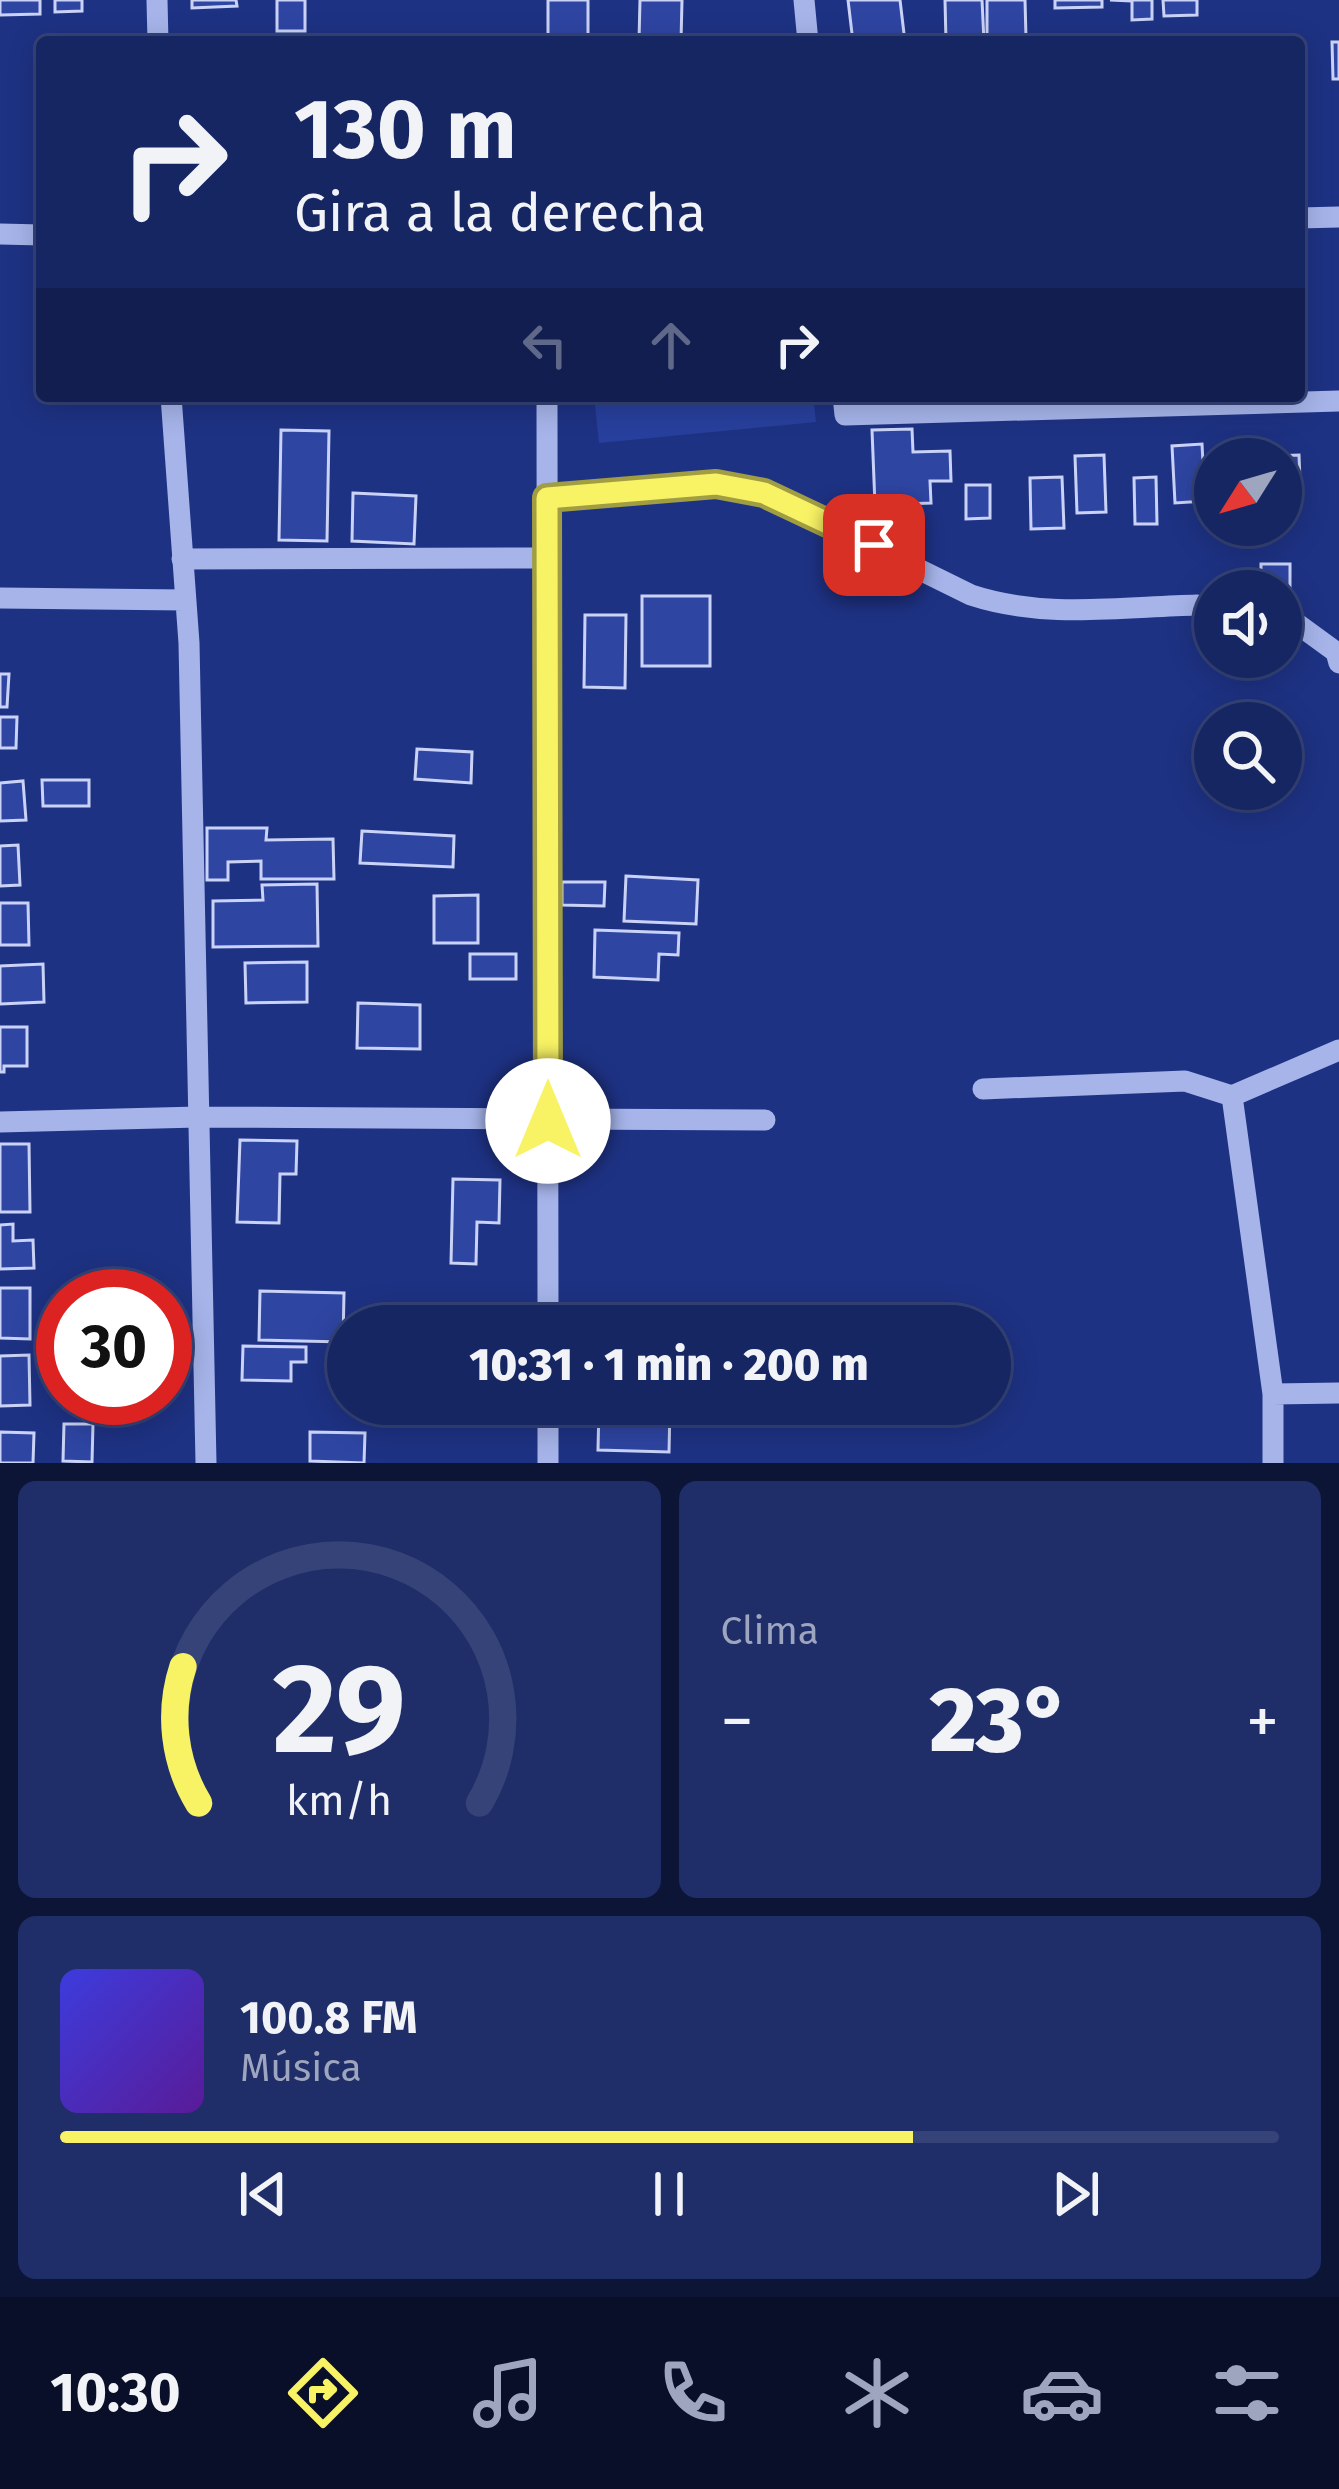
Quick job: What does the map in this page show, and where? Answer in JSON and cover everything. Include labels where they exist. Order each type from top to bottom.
[{"type":"street","points":[[158,0],[158,36]]},
{"type":"street","points":[[804,0],[807,36]]},
{"type":"street","points":[[1305,218],[1339,217]]},
{"type":"street","points":[[0,234],[36,235]]},
{"type":"street","points":[[1305,402],[1339,401]]},
{"type":"street","points":[[171,402],[185,600],[206,1463]]},
{"type":"street","points":[[548,402],[548,1305]]},
{"type":"street","points":[[844,402],[845,415],[1304,402]]},
{"type":"street","points":[[547,498],[716,484],[764,493],[970,595],[1005,606],[1041,611],[1194,605]]},
{"type":"street","points":[[182,559],[547,559]]},
{"type":"street","points":[[0,598],[185,600]]},
{"type":"street","points":[[1302,627],[1336,652],[1339,663]]},
{"type":"street","points":[[983,1089],[1186,1081],[1232,1096],[1339,1050]]},
{"type":"street","points":[[1232,1096],[1273,1394],[1273,1463]]},
{"type":"street","points":[[0,1122],[765,1120]]},
{"type":"street","points":[[1273,1394],[1339,1393]]},
{"type":"street","points":[[548,1425],[548,1463]]},
{"type":"shaded area","points":[[595,402],[814,402],[816,422],[599,443]]},
{"type":"building","points":[[0,0],[40,0],[40,14],[0,15]]},
{"type":"building","points":[[55,0],[82,0],[82,11],[55,12]]},
{"type":"building","points":[[192,0],[236,0],[237,6],[192,8]]},
{"type":"building","points":[[277,0],[305,0],[305,31],[277,31]]},
{"type":"building","points":[[548,0],[588,0],[588,35],[548,35]]},
{"type":"building","points":[[640,0],[682,0],[681,36],[639,36]]},
{"type":"building","points":[[848,0],[900,0],[904,36],[852,36]]},
{"type":"building","points":[[945,0],[982,0],[984,36],[946,36]]},
{"type":"building","points":[[987,0],[1025,0],[1026,36],[987,36]]},
{"type":"building","points":[[1055,0],[1102,0],[1102,7],[1055,8]]},
{"type":"building","points":[[1110,0],[1152,0],[1152,19],[1132,20],[1132,1]]},
{"type":"building","points":[[1163,0],[1197,0],[1197,15],[1164,16]]},
{"type":"building","points":[[1332,42],[1339,42],[1339,79],[1333,79]]},
{"type":"building","points":[[912,429],[913,452],[950,451],[951,481],[930,481],[931,503],[875,505],[872,430]]},
{"type":"building","points":[[281,430],[329,431],[327,541],[279,540]]},
{"type":"building","points":[[1194,445],[1194,502],[1175,503],[1172,446]]},
{"type":"building","points":[[1104,455],[1106,512],[1077,513],[1075,456]]},
{"type":"building","points":[[1062,477],[1064,528],[1031,529],[1030,478]]},
{"type":"building","points":[[1156,477],[1157,524],[1135,524],[1134,478]]},
{"type":"building","points":[[966,485],[990,485],[990,518],[966,519]]},
{"type":"building","points":[[353,493],[416,496],[414,544],[352,541]]},
{"type":"building","points":[[1261,564],[1290,564],[1290,570],[1261,570]]},
{"type":"building","points":[[642,596],[710,596],[710,666],[642,666]]},
{"type":"building","points":[[585,615],[626,615],[625,688],[584,687]]},
{"type":"building","points":[[0,674],[9,674],[7,707],[0,707]]},
{"type":"building","points":[[0,717],[17,717],[16,748],[0,748]]},
{"type":"building","points":[[417,749],[472,752],[471,783],[415,779]]},
{"type":"building","points":[[42,780],[89,780],[89,806],[43,806]]},
{"type":"building","points":[[23,781],[26,820],[0,821],[0,783]]},
{"type":"building","points":[[207,828],[267,828],[266,840],[333,839],[334,879],[261,879],[261,861],[228,862],[228,880],[207,880]]},
{"type":"building","points":[[362,831],[454,836],[453,867],[360,863]]},
{"type":"building","points":[[18,845],[20,885],[0,886],[0,846]]},
{"type":"building","points":[[626,876],[698,880],[696,924],[624,921]]},
{"type":"building","points":[[562,882],[605,882],[604,906],[562,905]]},
{"type":"building","points":[[317,884],[318,946],[213,947],[213,901],[263,900],[262,885]]},
{"type":"building","points":[[478,895],[478,943],[434,943],[434,896]]},
{"type":"building","points":[[0,903],[28,903],[29,945],[0,945]]},
{"type":"building","points":[[595,930],[679,933],[678,955],[659,954],[658,980],[594,977]]},
{"type":"building","points":[[470,954],[516,954],[516,979],[470,979]]},
{"type":"building","points":[[307,962],[307,1002],[246,1003],[245,963]]},
{"type":"building","points":[[43,964],[44,1002],[0,1004],[0,966]]},
{"type":"building","points":[[358,1003],[420,1005],[420,1049],[357,1048]]},
{"type":"building","points":[[0,1027],[27,1027],[27,1066],[4,1066],[0,1072]]},
{"type":"building","points":[[240,1140],[297,1141],[296,1174],[280,1174],[279,1223],[237,1222]]},
{"type":"building","points":[[0,1144],[29,1144],[30,1212],[0,1212]]},
{"type":"building","points":[[453,1179],[500,1180],[499,1223],[477,1222],[476,1264],[451,1263]]},
{"type":"building","points":[[13,1224],[13,1241],[33,1240],[34,1268],[0,1269],[0,1225]]},
{"type":"building","points":[[0,1288],[30,1288],[30,1339],[0,1338]]},
{"type":"building","points":[[260,1291],[344,1293],[344,1305],[327,1305],[327,1342],[259,1340]]},
{"type":"building","points":[[243,1346],[306,1347],[306,1362],[291,1362],[291,1381],[242,1380]]},
{"type":"building","points":[[29,1355],[30,1405],[0,1406],[0,1356]]},
{"type":"building","points":[[64,1425],[93,1425],[92,1462],[63,1461]]},
{"type":"building","points":[[599,1425],[670,1425],[669,1452],[598,1450]]},
{"type":"building","points":[[0,1432],[34,1433],[33,1463],[0,1463]]},
{"type":"building","points":[[310,1432],[365,1433],[364,1463],[310,1461]]},
{"type":"route","points":[[548,1121],[547,498],[716,484],[764,493],[874,545]]}]
